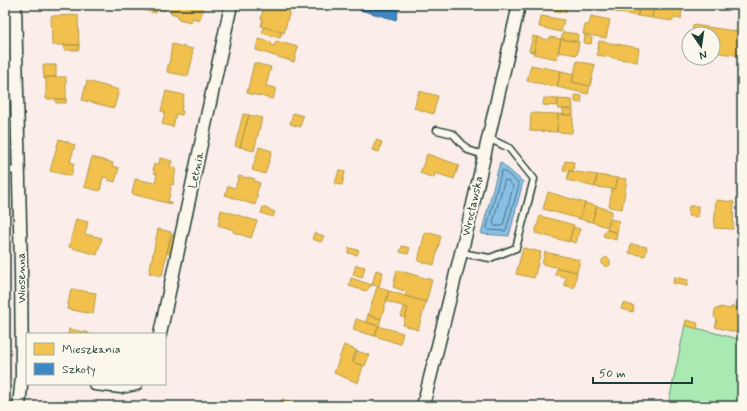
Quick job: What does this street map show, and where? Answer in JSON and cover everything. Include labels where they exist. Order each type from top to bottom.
[{"type":"street","name":"Wiosenna","points":[[15,5],[10,76],[18,171],[24,376],[19,406]]},
{"type":"street","name":"Letnia","points":[[160,333],[231,5]]},
{"type":"street","name":"Wrocławska","points":[[423,406],[461,253],[519,5]]},
{"type":"street","points":[[104,385],[121,387],[131,385]]},
{"type":"lane","points":[[437,130],[453,134],[468,150],[484,155]]},
{"type":"lane","points":[[461,253],[490,258],[516,248],[534,179],[509,148],[488,138]]},
{"type":"lane","points":[[5,170],[18,171]]},
{"type":"green space","points":[[685,325],[742,340],[742,406],[668,406]]},
{"type":"water","points":[[500,162],[523,182],[509,236],[481,234]]},
{"type":"building: Mieszkania","points":[[143,5],[166,5],[165,10],[157,9],[156,13],[142,10]]},
{"type":"building: Mieszkania","points":[[172,5],[204,5],[200,20],[192,18],[191,22],[178,19],[178,15],[170,13]]},
{"type":"building: Mieszkania","points":[[267,5],[290,10],[284,33],[261,26],[263,9],[265,10]]},
{"type":"building: Mieszkania","points":[[543,5],[567,5],[566,12],[542,9]]},
{"type":"building: Mieszkania","points":[[616,5],[639,5],[638,16],[615,12]]},
{"type":"building: Mieszkania","points":[[639,5],[654,5],[652,18],[638,16]]},
{"type":"building: Mieszkania","points":[[654,5],[682,9],[681,19],[673,18],[673,21],[652,18]]},
{"type":"building: Mieszkania","points":[[78,15],[79,45],[52,45],[51,16]]},
{"type":"building: Mieszkania","points":[[541,16],[564,20],[561,32],[539,27]]},
{"type":"building: Mieszkania","points":[[591,16],[610,20],[606,38],[583,34],[585,24],[589,25]]},
{"type":"building: Mieszkania","points":[[264,27],[282,32],[280,38],[262,33]]},
{"type":"building: Mieszkania","points":[[721,29],[742,32],[742,56],[721,53]]},
{"type":"building: Mieszkania","points":[[563,32],[578,34],[577,42],[561,39]]},
{"type":"building: Mieszkania","points":[[585,35],[592,38],[591,44],[584,43]]},
{"type":"building: Mieszkania","points":[[533,36],[537,37],[534,52],[529,51]]},
{"type":"building: Mieszkania","points":[[537,37],[549,40],[550,37],[561,39],[557,59],[533,54]]},
{"type":"building: Mieszkania","points":[[258,39],[272,42],[271,45],[274,46],[276,41],[298,47],[294,62],[256,50]]},
{"type":"building: Mieszkania","points":[[561,39],[579,42],[577,55],[558,52]]},
{"type":"building: Mieszkania","points":[[599,41],[639,48],[637,62],[597,55]]},
{"type":"building: Mieszkania","points":[[172,44],[193,49],[193,56],[188,76],[167,72]]},
{"type":"building: Mieszkania","points":[[64,45],[79,45],[79,50],[64,50]]},
{"type":"building: Mieszkania","points":[[577,61],[595,65],[590,86],[572,82]]},
{"type":"building: Mieszkania","points":[[254,63],[271,67],[266,86],[276,88],[273,99],[247,93]]},
{"type":"building: Mieszkania","points":[[43,65],[56,65],[56,77],[46,77],[46,79],[44,79]]},
{"type":"building: Mieszkania","points":[[531,65],[561,71],[557,87],[527,81]]},
{"type":"building: Mieszkania","points":[[561,71],[574,74],[572,82],[590,86],[588,94],[557,87]]},
{"type":"building: Mieszkania","points":[[46,77],[66,77],[66,99],[46,99]]},
{"type":"building: Mieszkania","points":[[87,81],[119,90],[114,108],[82,100]]},
{"type":"building: Mieszkania","points":[[166,91],[184,95],[181,111],[183,111],[182,115],[176,114],[173,127],[162,124],[165,112],[161,111]]},
{"type":"building: Mieszkania","points":[[419,91],[438,96],[433,114],[414,108]]},
{"type":"building: Mieszkania","points":[[575,95],[582,96],[581,103],[575,102]]},
{"type":"building: Mieszkania","points":[[544,98],[558,99],[557,106],[543,105]]},
{"type":"building: Mieszkania","points":[[56,99],[66,99],[66,103],[56,103]]},
{"type":"building: Mieszkania","points":[[558,99],[572,100],[573,109],[558,109]]},
{"type":"building: Mieszkania","points":[[563,109],[573,110],[573,115],[563,115]]},
{"type":"building: Mieszkania","points":[[293,113],[303,116],[300,127],[290,124]]},
{"type":"building: Mieszkania","points":[[531,113],[558,114],[557,132],[530,131]]},
{"type":"building: Mieszkania","points":[[243,114],[249,115],[240,147],[235,146]]},
{"type":"building: Mieszkania","points":[[558,114],[573,115],[572,133],[557,132]]},
{"type":"building: Mieszkania","points":[[249,115],[262,118],[254,151],[240,147]]},
{"type":"building: Mieszkania","points":[[59,139],[75,145],[70,162],[74,163],[71,176],[50,171]]},
{"type":"building: Mieszkania","points":[[376,140],[382,142],[379,152],[372,150]]},
{"type":"building: Mieszkania","points":[[259,147],[272,151],[265,174],[252,170]]},
{"type":"building: Mieszkania","points":[[427,154],[459,165],[454,179],[435,173],[434,178],[420,173]]},
{"type":"building: Mieszkania","points":[[92,157],[113,163],[112,166],[119,168],[115,182],[108,180],[109,178],[103,177],[100,191],[84,187]]},
{"type":"building: Mieszkania","points":[[160,158],[172,161],[170,167],[176,168],[173,185],[171,184],[170,187],[168,202],[171,202],[171,204],[132,194],[135,179],[155,183],[157,174],[154,173],[153,170],[154,164],[159,164]]},
{"type":"building: Mieszkania","points":[[565,161],[574,162],[573,171],[563,170]]},
{"type":"building: Mieszkania","points":[[339,170],[345,172],[342,185],[335,184]]},
{"type":"building: Mieszkania","points":[[569,171],[597,175],[595,187],[567,180]]},
{"type":"building: Mieszkania","points":[[597,175],[618,178],[615,189],[595,187]]},
{"type":"building: Mieszkania","points":[[239,176],[255,179],[254,181],[260,183],[256,195],[258,195],[255,205],[225,195],[228,186],[235,188]]},
{"type":"building: Mieszkania","points":[[618,178],[627,179],[622,209],[609,207],[612,189],[615,189]]},
{"type":"building: Mieszkania","points":[[548,192],[585,203],[580,219],[543,209]]},
{"type":"building: Mieszkania","points":[[716,200],[734,202],[733,229],[714,228]]},
{"type":"building: Mieszkania","points":[[585,203],[597,206],[592,222],[580,219]]},
{"type":"building: Mieszkania","points":[[597,206],[612,211],[607,227],[592,222]]},
{"type":"building: Mieszkania","points":[[689,206],[698,206],[698,217],[688,216]]},
{"type":"building: Mieszkania","points":[[263,207],[275,212],[273,217],[261,213]]},
{"type":"building: Mieszkania","points":[[221,210],[257,221],[251,238],[233,232],[234,230],[218,225]]},
{"type":"building: Mieszkania","points":[[540,216],[574,225],[569,242],[535,233]]},
{"type":"building: Mieszkania","points":[[76,219],[88,222],[85,234],[102,238],[97,255],[69,247]]},
{"type":"building: Mieszkania","points":[[611,219],[619,221],[617,233],[607,230]]},
{"type":"building: Mieszkania","points":[[573,227],[580,229],[576,243],[569,241]]},
{"type":"building: Mieszkania","points":[[158,229],[171,232],[162,276],[149,273]]},
{"type":"building: Mieszkania","points":[[606,229],[617,233],[616,240],[603,236]]},
{"type":"building: Mieszkania","points":[[425,232],[441,236],[434,265],[418,261]]},
{"type":"building: Mieszkania","points":[[314,233],[324,236],[321,242],[312,239]]},
{"type":"building: Mieszkania","points":[[172,234],[176,235],[171,254],[167,253]]},
{"type":"building: Mieszkania","points":[[631,244],[647,247],[645,256],[629,253]]},
{"type":"building: Mieszkania","points":[[402,246],[410,248],[408,254],[400,252]]},
{"type":"building: Mieszkania","points":[[349,248],[359,250],[357,255],[348,253]]},
{"type":"building: Mieszkania","points":[[523,248],[541,252],[534,278],[516,274]]},
{"type":"building: Mieszkania","points":[[545,252],[580,260],[577,272],[542,264]]},
{"type":"building: Mieszkania","points":[[606,257],[610,260],[610,265],[606,267],[602,264],[602,260]]},
{"type":"building: Mieszkania","points":[[356,265],[365,267],[362,278],[353,275]]},
{"type":"building: Mieszkania","points":[[557,268],[577,272],[574,288],[564,285],[566,277],[555,275]]},
{"type":"building: Mieszkania","points":[[376,270],[383,272],[379,286],[372,285]]},
{"type":"building: Mieszkania","points":[[397,270],[432,280],[426,302],[405,296],[407,292],[393,287]]},
{"type":"building: Mieszkania","points":[[674,277],[688,280],[687,286],[673,283]]},
{"type":"building: Mieszkania","points":[[351,278],[372,285],[366,291],[349,286]]},
{"type":"building: Mieszkania","points":[[377,287],[389,291],[381,319],[368,315]]},
{"type":"building: Mieszkania","points":[[71,289],[96,293],[93,314],[67,309]]},
{"type":"building: Mieszkania","points":[[389,291],[426,302],[418,330],[403,325],[408,308],[386,301]]},
{"type":"building: Mieszkania","points":[[623,303],[634,306],[633,312],[621,309]]},
{"type":"building: Mieszkania","points":[[733,306],[742,312],[742,334],[715,327],[717,320],[714,316],[715,310],[718,308],[720,309],[720,307],[730,309]]},
{"type":"building: Mieszkania","points":[[404,307],[408,308],[405,318],[401,317]]},
{"type":"building: Mieszkania","points":[[368,315],[381,319],[379,326],[366,322]]},
{"type":"building: Mieszkania","points":[[356,319],[378,326],[375,336],[353,330]]},
{"type":"building: Mieszkania","points":[[686,320],[698,323],[697,329],[685,325]]},
{"type":"building: Mieszkania","points":[[378,326],[403,333],[400,344],[375,336]]},
{"type":"building: Mieszkania","points":[[69,329],[89,333],[68,333]]},
{"type":"building: Mieszkania","points":[[344,345],[356,350],[352,362],[363,366],[358,383],[334,373]]},
{"type":"building: Mieszkania","points":[[357,351],[369,355],[365,366],[353,362]]},
{"type":"building: Mieszkania","points":[[282,399],[290,402],[289,406],[280,405]]},
{"type":"building: Szkoły","points":[[342,5],[400,5],[396,20]]}]
